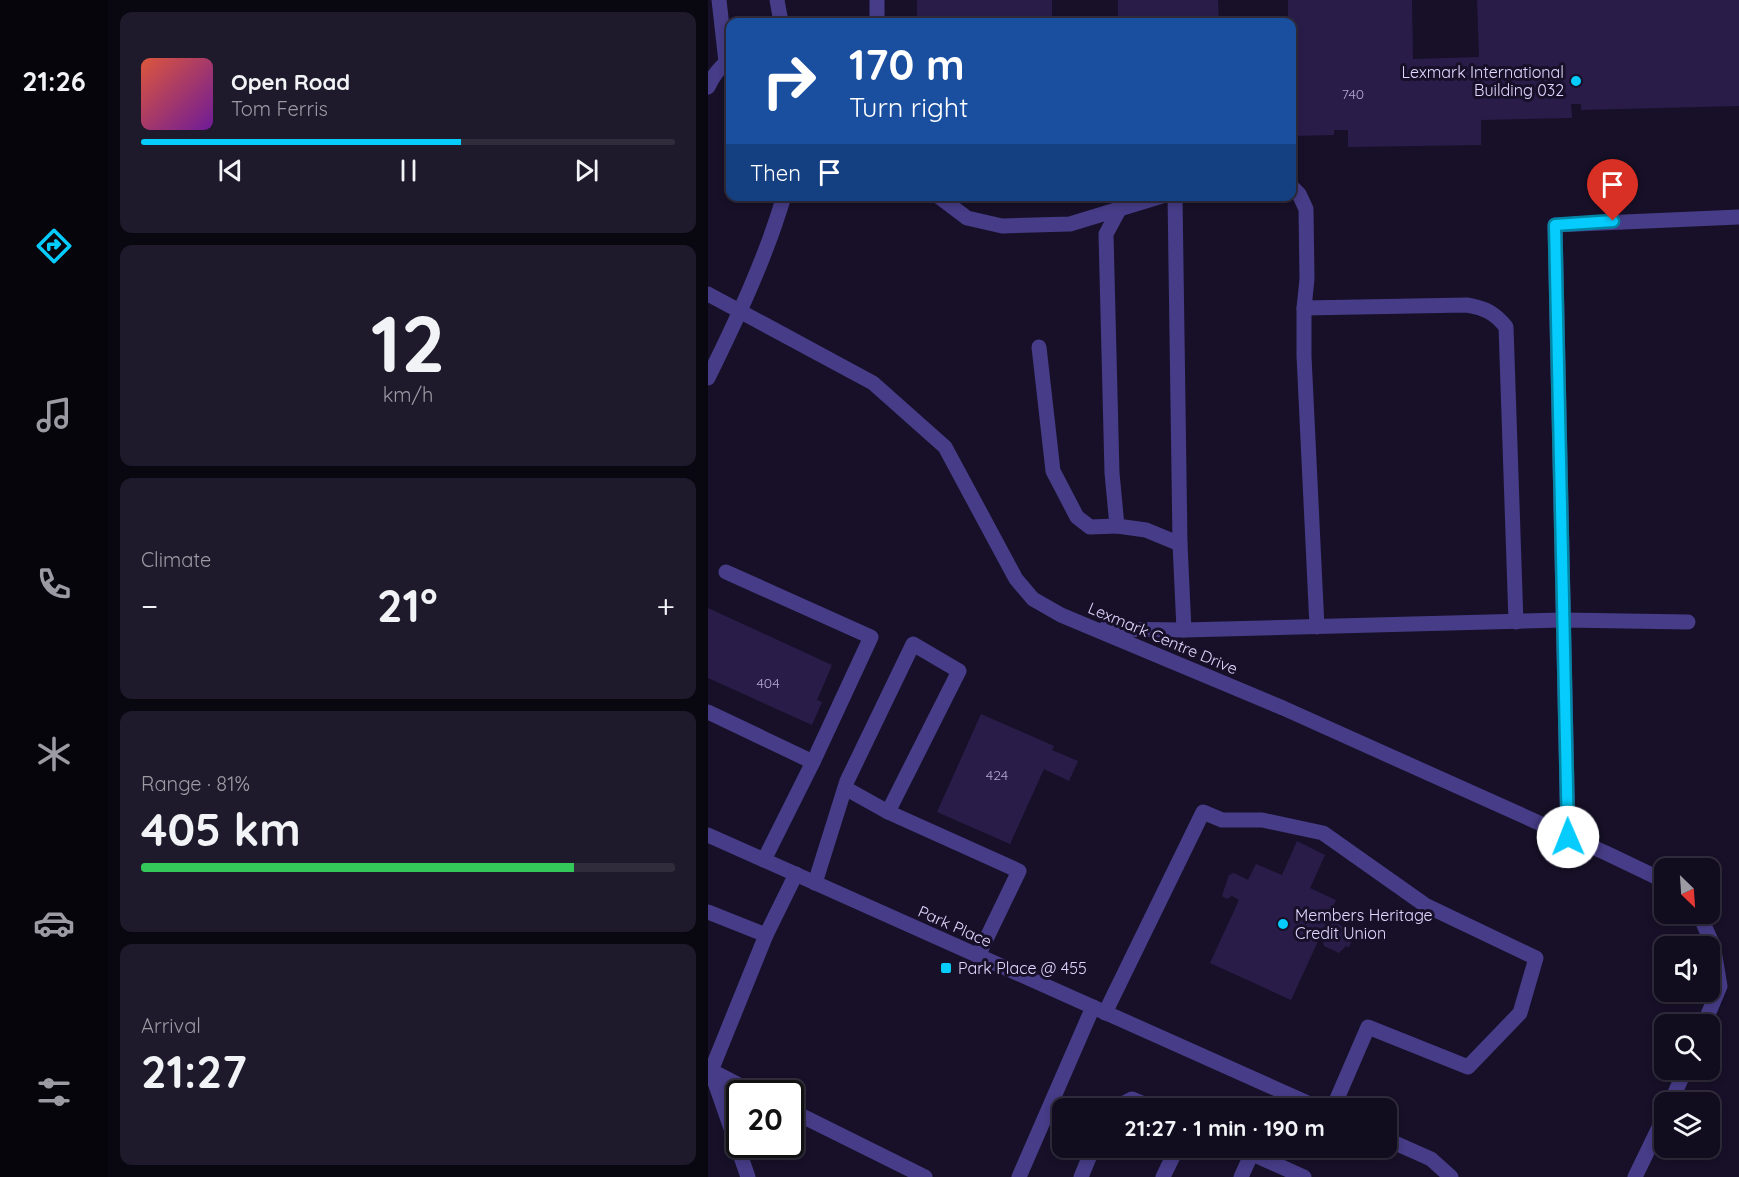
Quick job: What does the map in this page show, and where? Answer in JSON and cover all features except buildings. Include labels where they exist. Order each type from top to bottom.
[{"type":"street","points":[[719,0],[726,48]]},
{"type":"street","points":[[777,0],[779,18]]},
{"type":"street","points":[[877,0],[877,18]]},
{"type":"street","points":[[708,87],[710,81],[726,64]]},
{"type":"street","points":[[1296,191],[1306,209],[1307,279],[1304,308],[1304,368],[1317,627]]},
{"type":"street","points":[[708,378],[740,312],[782,201]]},
{"type":"street","points":[[945,201],[967,218],[1002,226],[1070,224],[1144,201]]},
{"type":"street","points":[[1175,201],[1180,544],[1184,630]]},
{"type":"street","points":[[1117,526],[1112,472],[1106,234],[1120,208]]},
{"type":"street","points":[[1568,837],[1555,225],[1739,217]]},
{"type":"street","name":"Lexmark Centre Drive","points":[[708,294],[873,383],[945,447],[1016,579],[1033,599],[1060,615],[1283,708],[1654,876]]},
{"type":"street","points":[[1304,308],[1467,305],[1485,308],[1498,316],[1506,327],[1516,622]]},
{"type":"street","points":[[1039,347],[1053,471],[1077,517],[1090,527],[1117,526],[1146,530],[1180,544]]},
{"type":"street","points":[[726,572],[871,637],[764,860]]},
{"type":"street","points":[[1098,629],[1184,630],[1563,620],[1688,622]]},
{"type":"street","points":[[815,883],[845,788],[913,644],[959,671],[888,812]]},
{"type":"street","points":[[708,712],[813,762]]},
{"type":"street","points":[[845,788],[888,812],[1018,871],[978,956]]},
{"type":"street","points":[[1019,1177],[1099,1010],[1203,812],[1222,820],[1262,820],[1323,833],[1425,905],[1536,958],[1521,1013],[1468,1067],[1368,1027],[1337,1098]]},
{"type":"street","name":"Park Place","points":[[708,835],[1297,1098]]},
{"type":"street","points":[[748,1177],[709,1071],[766,935],[796,874]]},
{"type":"street","points":[[708,912],[766,935]]},
{"type":"street","points":[[1704,924],[1713,945],[1720,986],[1708,1014]]},
{"type":"street","points":[[709,1071],[727,1080]]},
{"type":"street","points":[[804,1117],[925,1177]]},
{"type":"street","points":[[1635,1177],[1654,1138]]},
{"type":"street","points":[[1397,1144],[1431,1159],[1451,1177]]},
{"type":"street","points":[[1081,1177],[1090,1158]]},
{"type":"street","points":[[1163,1177],[1172,1158]]},
{"type":"street","points":[[1241,1177],[1244,1158]]},
{"type":"street","points":[[1262,1158],[1304,1177]]},
{"type":"place","name":"Lexmark International Building 032","points":[[1576,81]]},
{"type":"place","name":"Members Heritage Credit Union","points":[[1283,924]]},
{"type":"place","name":"Park Place @ 455","points":[[946,968]]},
{"type":"route","points":[[1568,837],[1555,225],[1613,221]]}]
